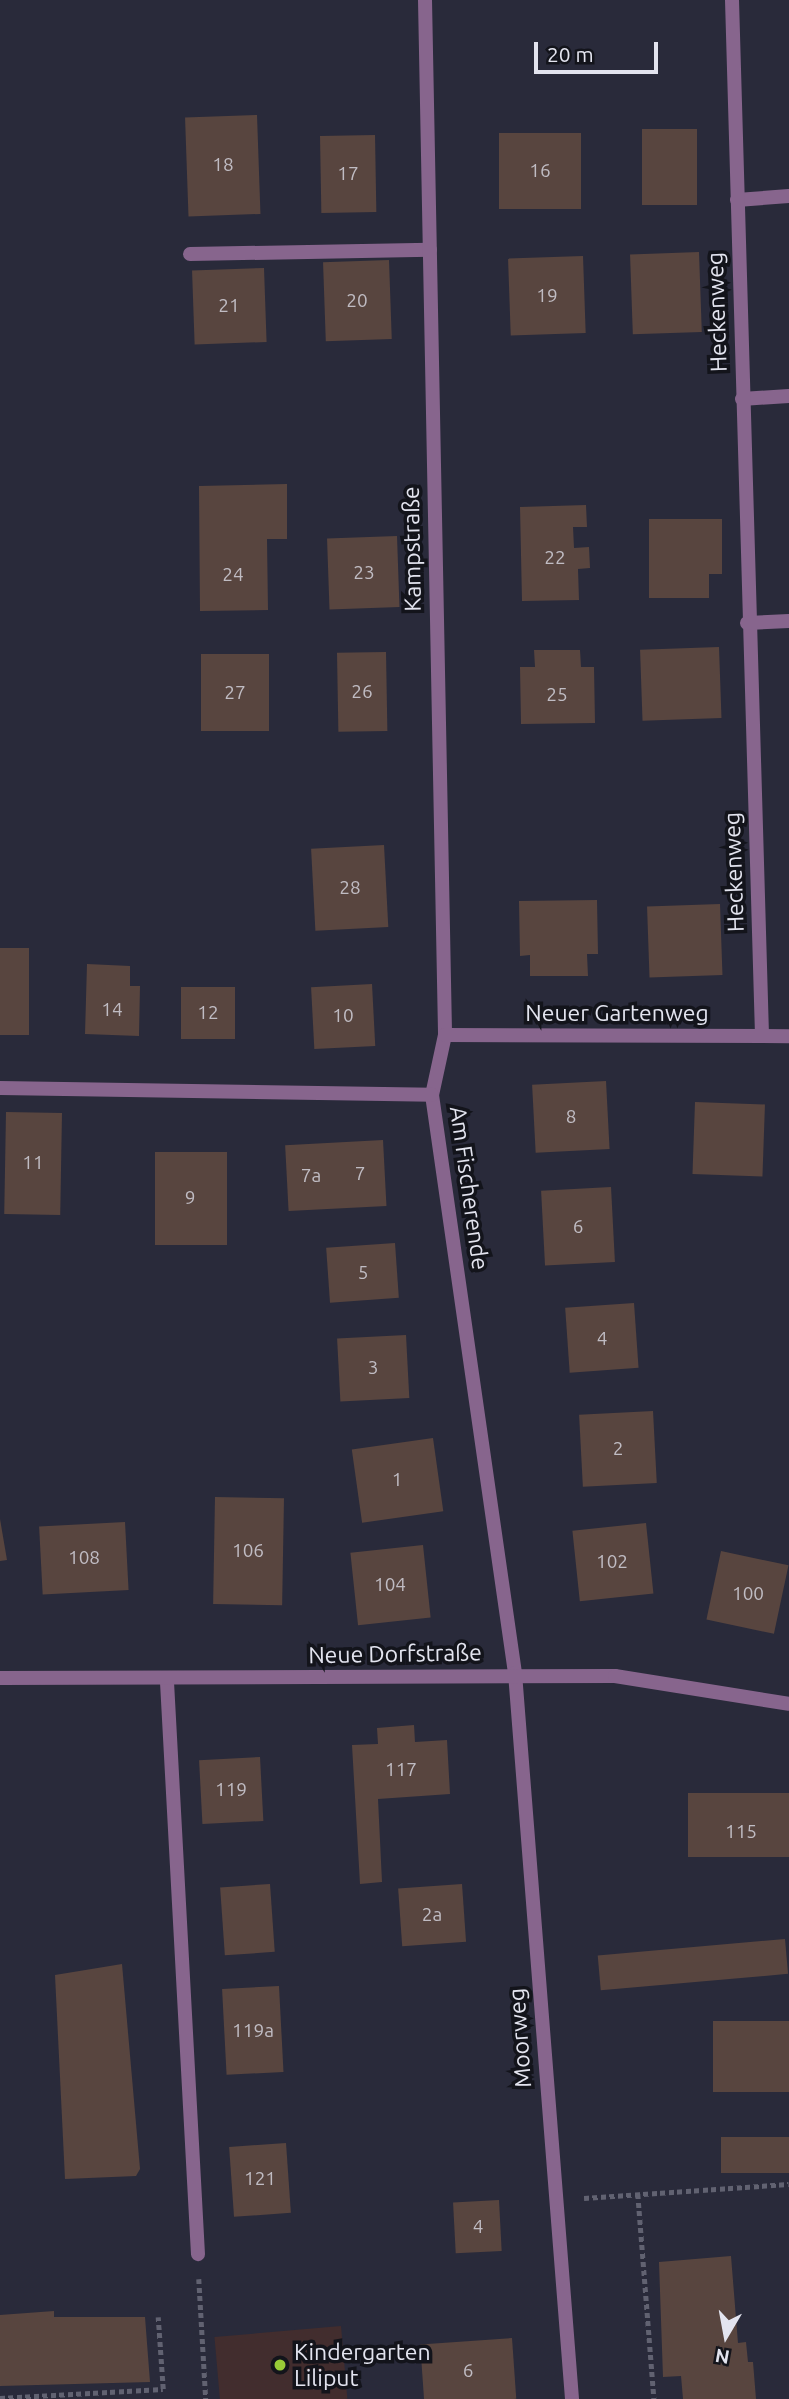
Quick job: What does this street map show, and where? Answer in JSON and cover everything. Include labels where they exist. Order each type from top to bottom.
[{"type":"street","name":"Kampstraße","points":[[425,0],[445,1035],[432,1095]]},
{"type":"street","name":"Heckenweg","points":[[732,0],[747,623],[762,1036]]},
{"type":"street","points":[[737,200],[789,196]]},
{"type":"street","points":[[190,254],[430,250]]},
{"type":"street","points":[[742,399],[789,396]]},
{"type":"street","points":[[747,623],[789,621]]},
{"type":"street","name":"Neuer Gartenweg","points":[[445,1035],[789,1035]]},
{"type":"street","name":"Am Fischerende","points":[[0,1088],[432,1095],[515,1674]]},
{"type":"street","name":"Neue Dorfstraße","points":[[0,1678],[167,1682],[515,1674],[615,1676],[789,1704]]},
{"type":"street","name":"Moorweg","points":[[515,1674],[572,2399]]},
{"type":"street","points":[[167,1682],[198,2254]]},
{"type":"path","points":[[556,2200],[789,2184]]},
{"type":"path","points":[[638,2194],[654,2399]]},
{"type":"path","points":[[198,2254],[206,2399]]},
{"type":"path","points":[[0,2398],[163,2389],[158,2317]]},
{"type":"shaded area","name":"Kindergarten Liliput","points":[[341,2326],[347,2399],[220,2399],[214,2337]]},
{"type":"building","points":[[257,115],[260,214],[188,216],[185,118]]},
{"type":"building","points":[[642,129],[697,129],[697,205],[642,205]]},
{"type":"building","points":[[499,133],[581,133],[581,209],[499,209]]},
{"type":"building","points":[[375,135],[376,212],[321,213],[320,136]]},
{"type":"building","points":[[699,252],[702,332],[633,334],[630,254]]},
{"type":"building","points":[[583,256],[586,333],[511,336],[508,259]]},
{"type":"building","points":[[389,260],[392,339],[326,341],[323,262]]},
{"type":"building","points":[[264,268],[267,342],[195,344],[192,271]]},
{"type":"building","points":[[287,484],[287,539],[267,539],[268,610],[200,611],[199,486]]},
{"type":"building","points":[[586,505],[587,527],[573,527],[574,548],[589,547],[590,568],[578,569],[579,600],[522,601],[520,507]]},
{"type":"building","points":[[649,519],[722,519],[722,574],[709,574],[709,598],[649,598]]},
{"type":"building","points":[[397,536],[399,607],[330,609],[327,538]]},
{"type":"building","points":[[719,647],[721,718],[643,721],[640,650]]},
{"type":"building","points":[[534,650],[580,650],[581,667],[594,667],[595,723],[521,724],[520,667],[535,667]]},
{"type":"building","points":[[386,652],[387,731],[338,732],[337,653]]},
{"type":"building","points":[[201,654],[269,654],[269,731],[201,731]]},
{"type":"building","points":[[384,845],[388,927],[315,931],[311,849]]},
{"type":"building","points":[[597,900],[598,954],[587,954],[588,976],[530,976],[530,955],[520,956],[519,901]]},
{"type":"building","points":[[720,904],[722,975],[650,978],[647,907]]},
{"type":"building","points":[[0,948],[29,948],[29,1035],[0,1035]]},
{"type":"building","points":[[87,964],[130,966],[130,986],[140,986],[139,1036],[85,1034]]},
{"type":"building","points":[[372,984],[375,1046],[314,1049],[311,987]]},
{"type":"building","points":[[181,987],[235,987],[235,1039],[181,1039]]},
{"type":"building","points":[[606,1081],[610,1149],[536,1153],[532,1085]]},
{"type":"building","points":[[695,1102],[765,1104],[762,1176],[692,1174]]},
{"type":"building","points":[[6,1112],[62,1113],[60,1215],[4,1214]]},
{"type":"building","points":[[383,1140],[386,1206],[289,1211],[285,1145]]},
{"type":"building","points":[[155,1152],[227,1152],[227,1245],[155,1245]]},
{"type":"building","points":[[611,1187],[615,1262],[545,1266],[541,1191]]},
{"type":"building","points":[[395,1243],[399,1298],[330,1303],[326,1248]]},
{"type":"building","points":[[634,1303],[639,1368],[570,1373],[565,1308]]},
{"type":"building","points":[[406,1335],[409,1398],[340,1402],[337,1339]]},
{"type":"building","points":[[653,1411],[657,1483],[583,1487],[579,1415]]},
{"type":"building","points":[[433,1438],[443,1511],[362,1523],[352,1449]]},
{"type":"building","points":[[215,1497],[284,1498],[282,1605],[213,1604]]},
{"type":"building","points":[[0,1519],[7,1560],[0,1561]]},
{"type":"building","points":[[125,1522],[129,1590],[43,1594],[39,1527]]},
{"type":"building","points":[[646,1523],[653,1594],[580,1601],[572,1531]]},
{"type":"building","points":[[423,1545],[431,1618],[358,1625],[350,1553]]},
{"type":"building","points":[[721,1551],[788,1565],[774,1634],[706,1619]]},
{"type":"building","points":[[414,1725],[415,1742],[447,1740],[450,1794],[378,1799],[382,1882],[360,1884],[352,1745],[378,1744],[377,1728]]},
{"type":"building","points":[[260,1757],[263,1821],[202,1824],[199,1760]]},
{"type":"building","points":[[688,1793],[789,1793],[789,1857],[688,1857]]},
{"type":"building","points":[[270,1884],[275,1952],[225,1955],[220,1887]]},
{"type":"building","points":[[462,1884],[466,1942],[402,1946],[398,1888]]},
{"type":"building","points":[[785,1939],[788,1974],[601,1990],[598,1955]]},
{"type":"building","points":[[122,1964],[140,2169],[136,2176],[65,2179],[55,1975]]},
{"type":"building","points":[[279,1986],[284,2072],[227,2075],[222,1989]]},
{"type":"building","points":[[713,2021],[789,2021],[789,2092],[713,2092]]},
{"type":"building","points":[[721,2137],[789,2137],[789,2173],[721,2173]]},
{"type":"building","points":[[286,2143],[291,2213],[234,2217],[229,2147]]},
{"type":"building","points":[[499,2200],[502,2251],[456,2253],[453,2202]]},
{"type":"building","points":[[731,2256],[738,2343],[746,2342],[748,2362],[753,2362],[756,2399],[683,2399],[681,2376],[663,2377],[659,2262]]},
{"type":"building","points":[[54,2311],[54,2317],[145,2317],[150,2382],[0,2386],[0,2315]]},
{"type":"building","points":[[512,2338],[516,2399],[424,2399],[420,2344]]},
{"type":"place","name":"Kindergarten Liliput","points":[[280,2365]]}]
